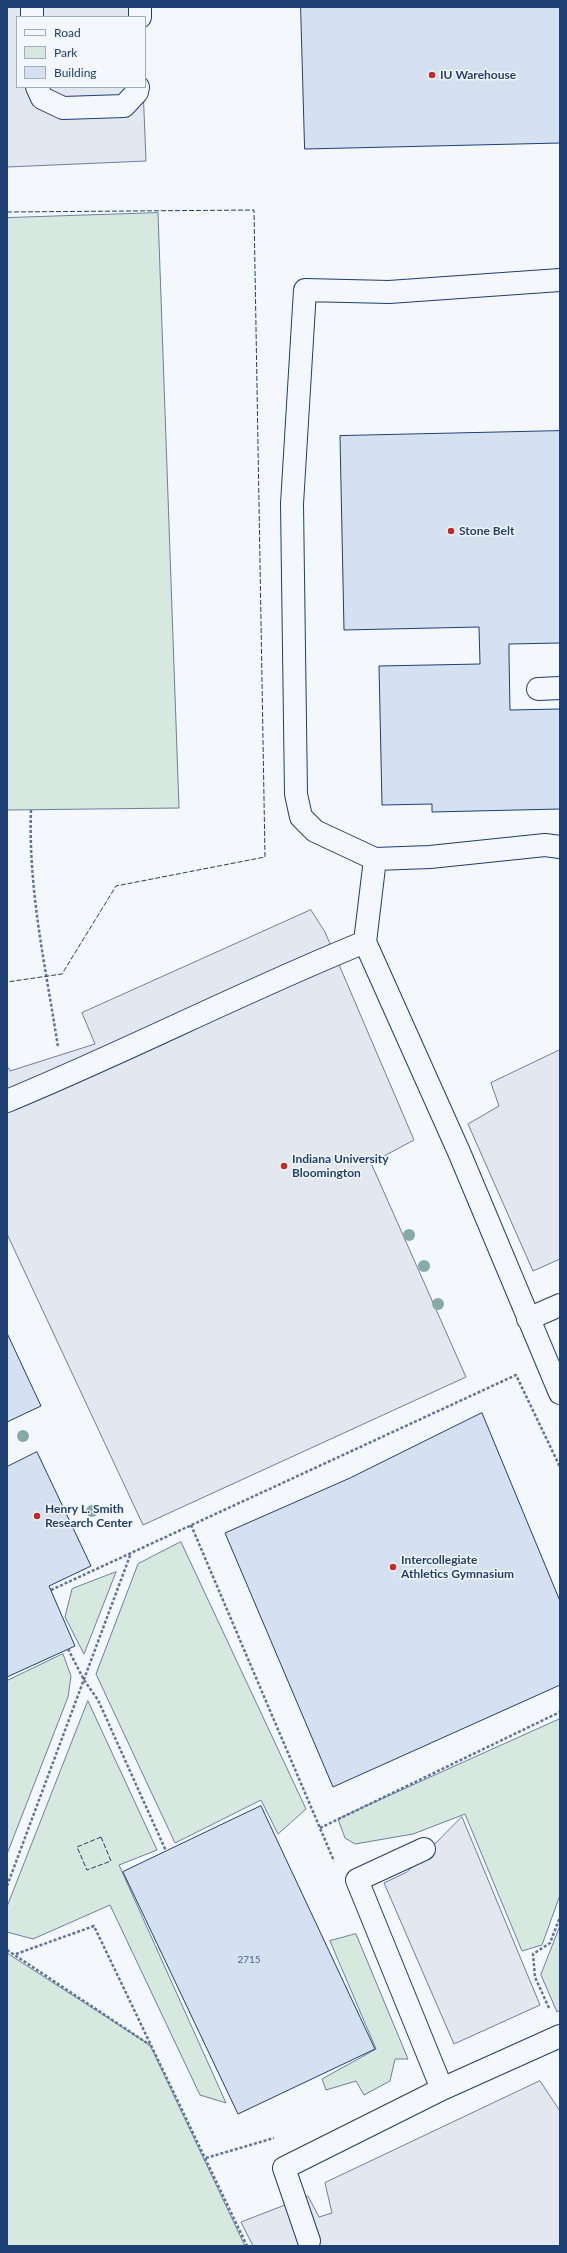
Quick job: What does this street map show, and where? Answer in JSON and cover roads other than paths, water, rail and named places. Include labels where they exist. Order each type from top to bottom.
[{"type":"lane","points":[[37,88],[42,98],[63,108],[124,106],[137,92],[138,88]]},
{"type":"lane","points":[[560,280],[388,292],[305,290],[292,504],[296,794],[301,817],[315,831],[375,859],[430,857],[545,845],[560,847]]},
{"type":"lane","points":[[538,689],[560,688]]},
{"type":"lane","points":[[375,859],[366,942],[459,1152],[528,1319],[552,1355],[560,1393]]},
{"type":"lane","points":[[7,1101],[63,1078],[295,971],[366,942]]},
{"type":"lane","points":[[528,1319],[560,1304]]},
{"type":"lane","points":[[424,1849],[357,1880],[442,2089]]},
{"type":"lane","points":[[310,2241],[284,2168],[442,2089],[560,2036]]},
{"type":"place","name":"IU Warehouse","points":[[432,75]]},
{"type":"place","name":"Stone Belt","points":[[451,531]]},
{"type":"place","name":"Indiana University Bloomington","points":[[284,1166]]},
{"type":"place","name":"Henry L. Smith Research Center","points":[[37,1516]]},
{"type":"place","name":"Intercollegiate Athletics Gymnasium","points":[[393,1567]]}]
